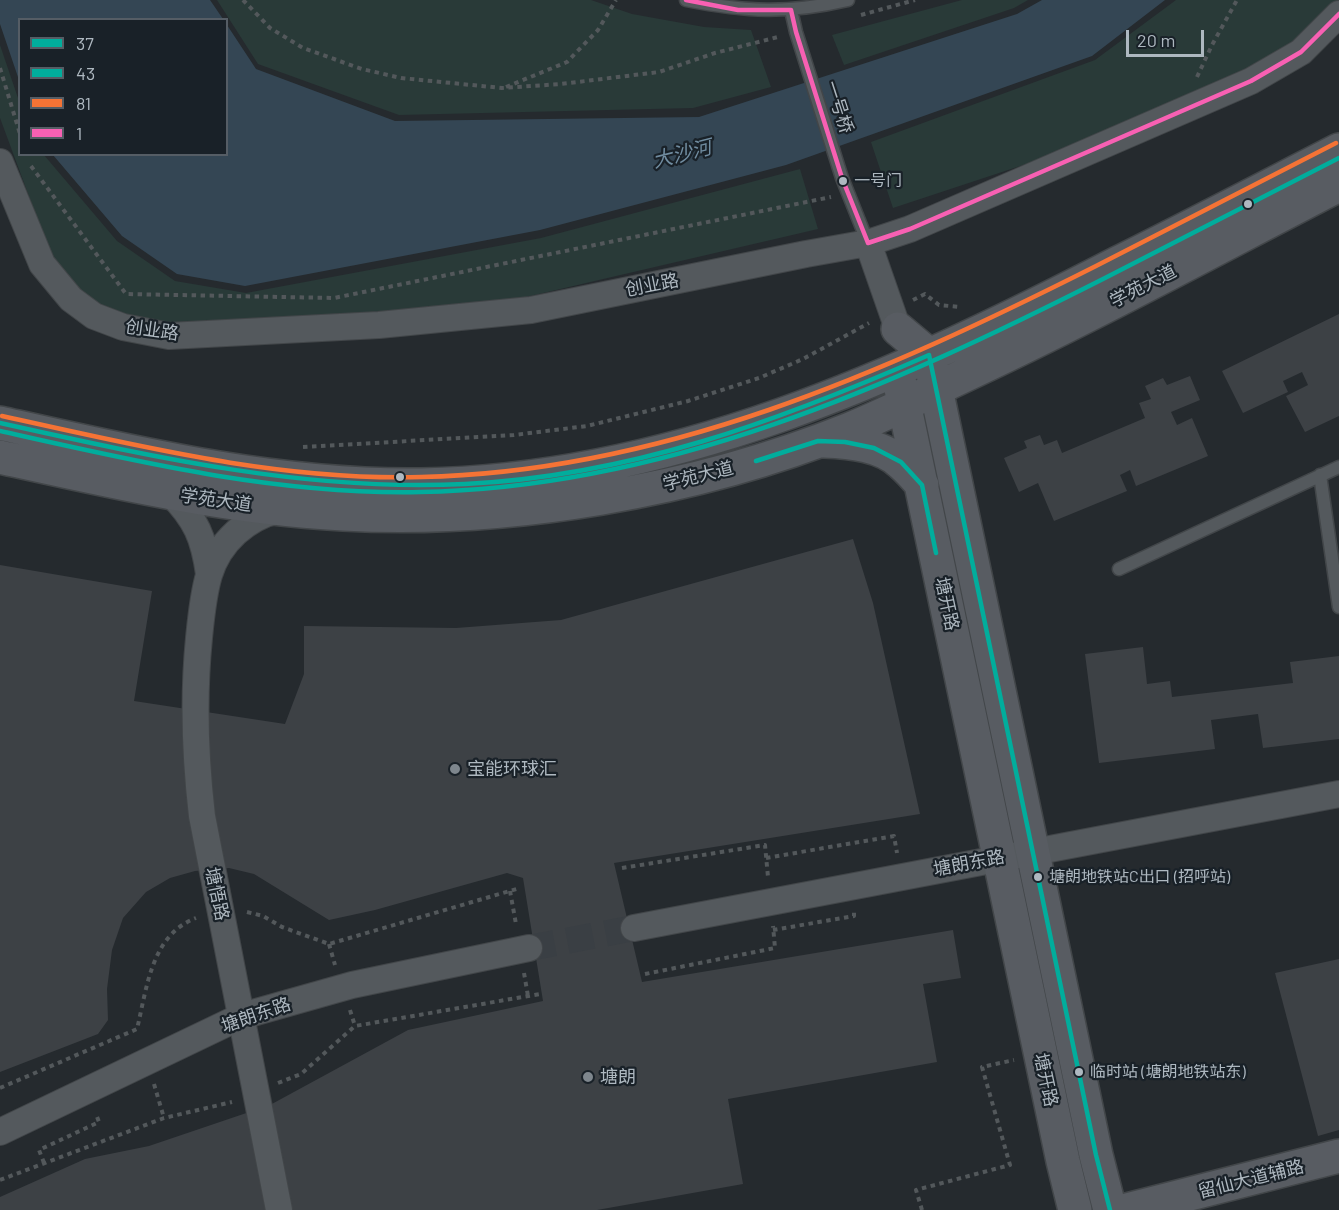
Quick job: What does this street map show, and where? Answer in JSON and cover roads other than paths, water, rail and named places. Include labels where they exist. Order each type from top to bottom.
[{"type":"main road","name":"学苑大道","points":[[0,423],[129,452],[251,473],[363,484],[470,483],[584,469],[699,443],[797,411],[897,369],[996,325],[1339,150]]},
{"type":"main road","name":"学苑大道","points":[[0,457],[170,493],[282,509],[343,514],[407,515],[481,512],[616,495],[740,466],[850,429],[1018,350],[1339,185]]},
{"type":"main road","points":[[898,329],[929,355]]},
{"type":"main road","name":"塘开路","points":[[898,329],[897,369],[1075,1210]]},
{"type":"main road","name":"塘开路","points":[[929,355],[1096,1155],[1110,1210]]},
{"type":"main road","points":[[818,441],[845,442],[874,448],[901,462],[922,485]]},
{"type":"main road","name":"留仙大道辅路","points":[[1127,1210],[1339,1156]]},
{"type":"main road","name":"留仙大道辅路","points":[[1208,1210],[1339,1176]]},
{"type":"street","name":"创业路","points":[[0,162],[42,264],[71,299],[94,316],[123,327],[169,336],[379,325],[531,310],[867,243],[910,229],[1251,81],[1301,52],[1339,14]]},
{"type":"street","points":[[867,243],[898,329]]},
{"type":"street","name":"塘悟路","points":[[170,493],[187,509],[198,528],[206,553],[209,574]]},
{"type":"street","name":"塘悟路","points":[[279,1210],[208,854],[196,768],[195,719],[196,671],[209,574],[219,554],[234,534],[246,523],[263,513],[282,509]]},
{"type":"street","name":"塘朗东路","points":[[634,928],[1339,794]]},
{"type":"street","name":"塘朗东路","points":[[0,1132],[242,1016],[352,985],[529,948]]},
{"type":"lane","points":[[686,0],[738,10],[791,10],[848,0]]},
{"type":"lane","name":"一号桥","points":[[791,10],[848,193],[867,243]]},
{"type":"lane","points":[[1119,569],[1339,467]]},
{"type":"lane","points":[[1320,475],[1339,607]]},
{"type":"water","points":[[0,0],[210,0],[222,18],[18,18],[18,77],[0,24]]},
{"type":"water","name":"大沙河","points":[[1042,0],[1165,0],[1092,56],[786,165],[540,230],[245,286],[177,274],[122,236],[54,156],[228,156],[228,27],[256,69],[395,121],[699,117],[1017,14]]},
{"type":"tunnel","points":[[529,948],[634,928]]},
{"type":"place","name":"一号门","points":[[843,181]]},
{"type":"place","name":"宝能环球汇","points":[[455,769]]},
{"type":"place","name":"塘朗地铁站C出口 (招呼站)","points":[[1038,877]]},
{"type":"place","name":"临时站 (塘朗地铁站东)","points":[[1079,1072]]},
{"type":"place","name":"塘朗","points":[[588,1077]]}]
